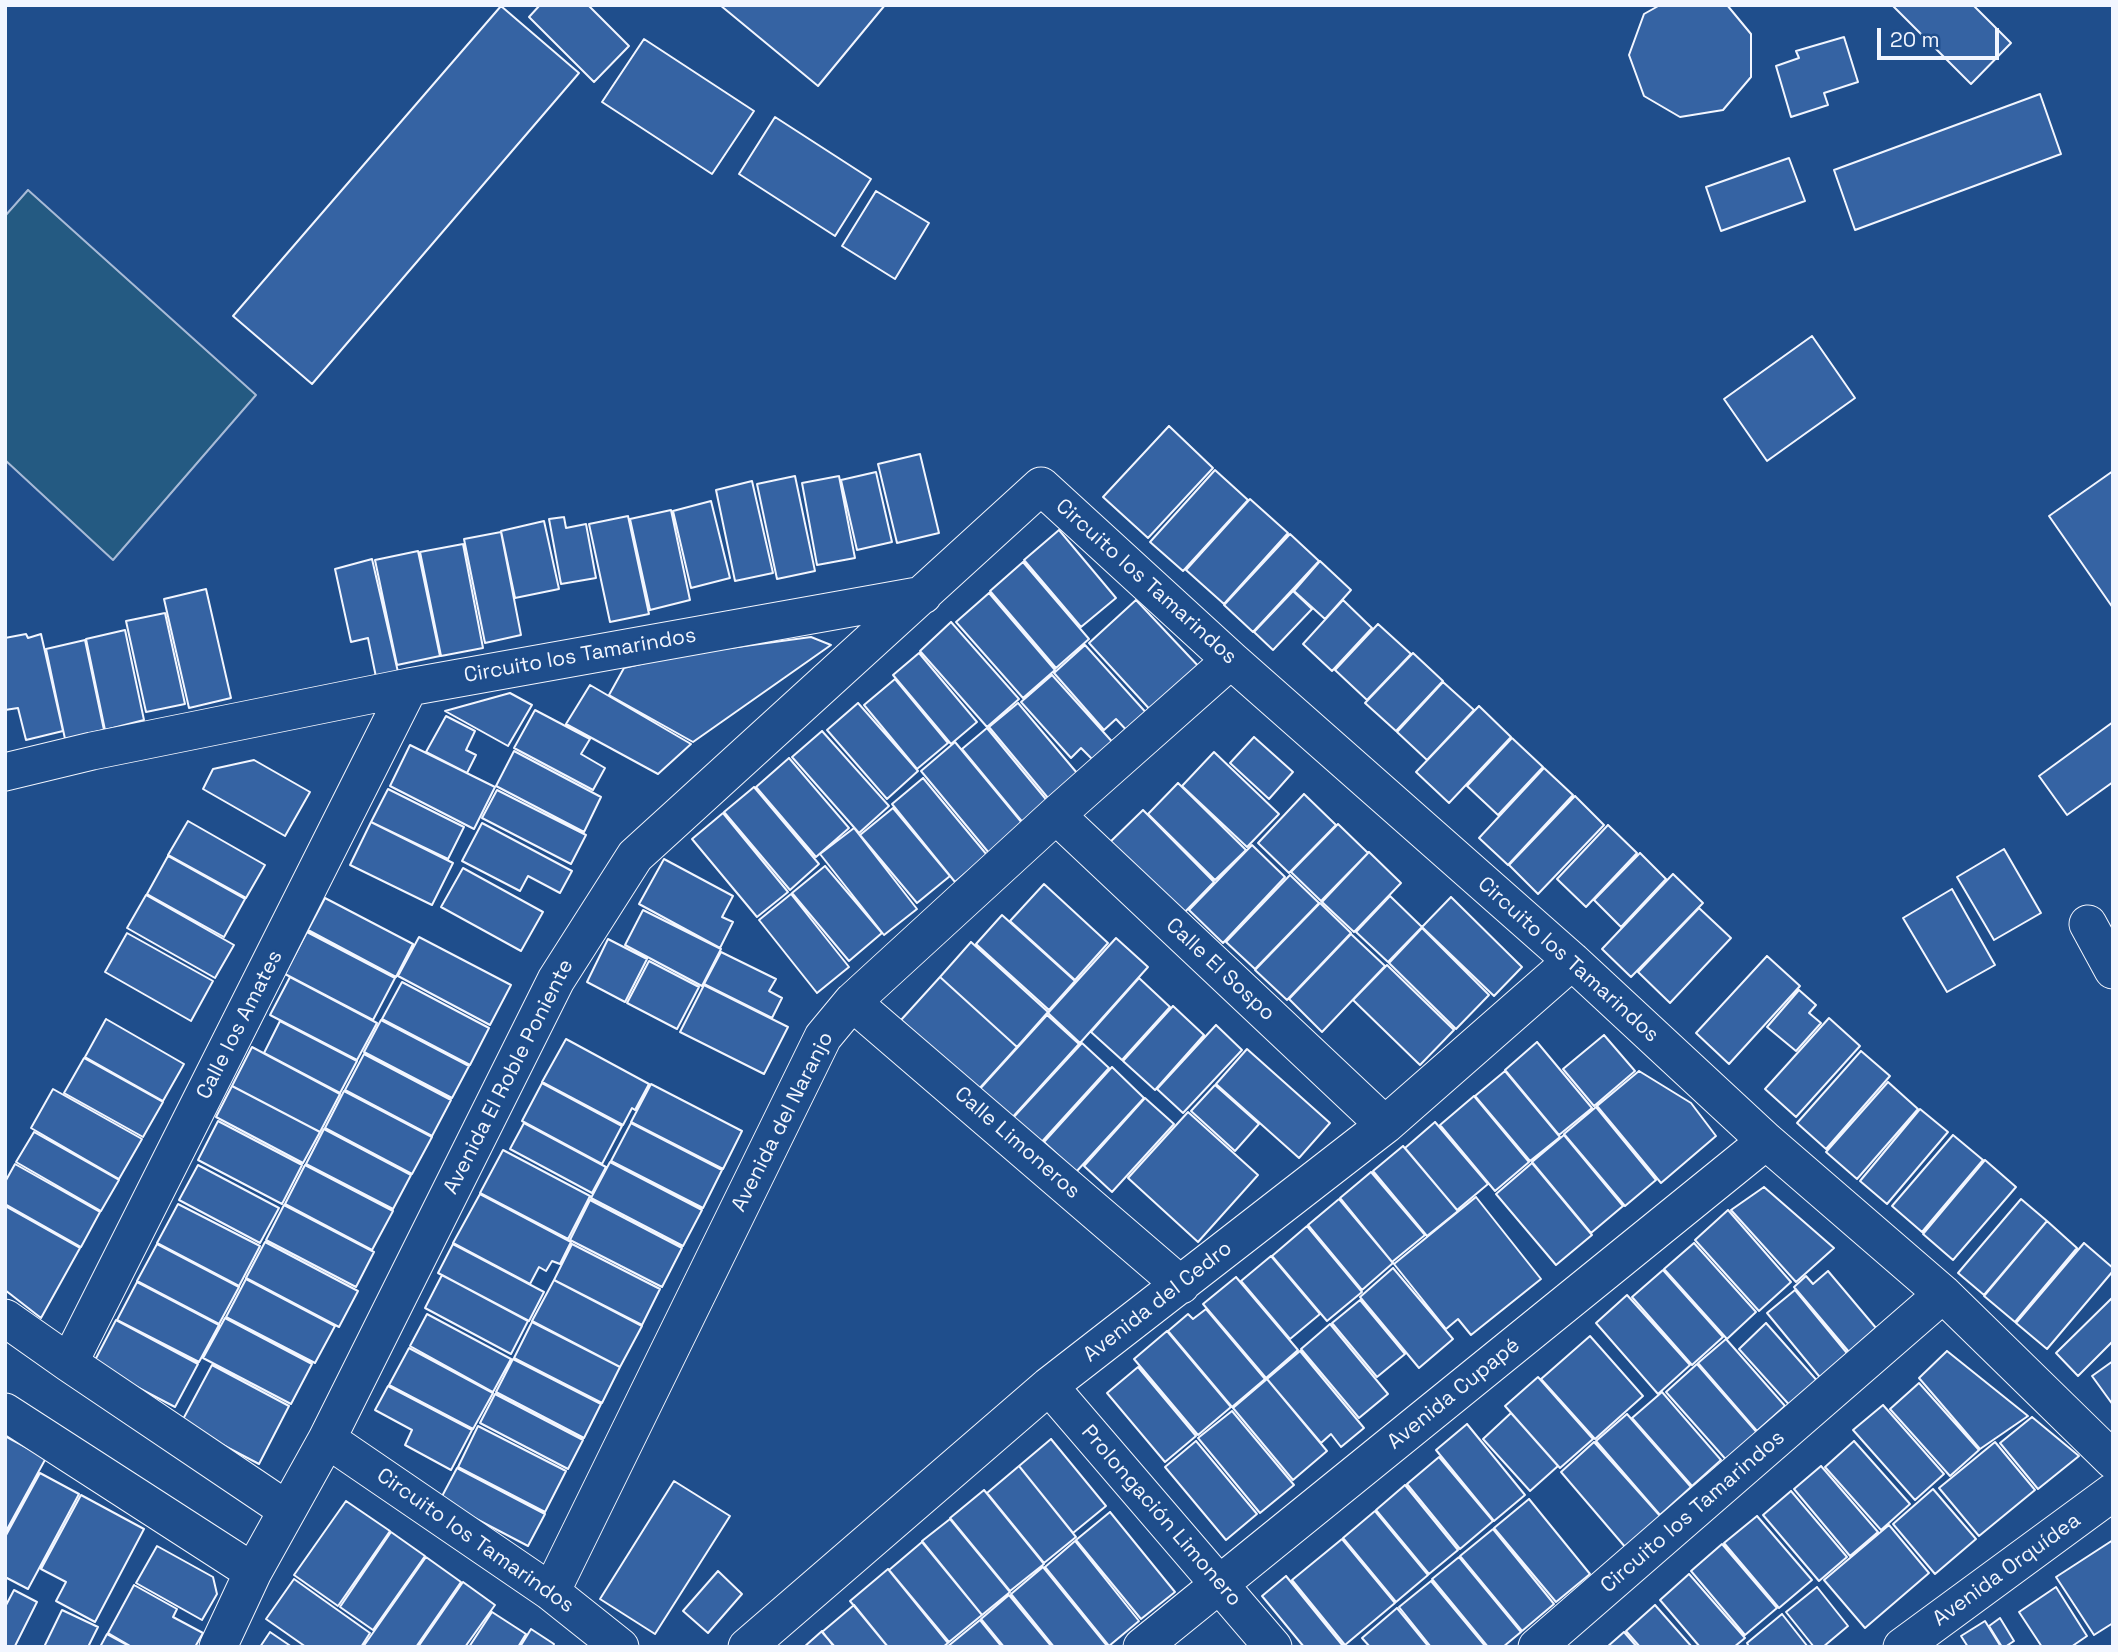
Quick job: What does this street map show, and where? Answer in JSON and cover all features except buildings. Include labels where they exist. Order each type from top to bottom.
[{"type":"street","name":"Circuito los Tamarindos","points":[[5,772],[105,748],[409,687],[923,595],[1041,486],[1231,660],[1572,961],[1766,1141],[1943,1294],[2113,1460]]},
{"type":"street","name":"Avenida El Roble Poniente","points":[[218,1647],[253,1572],[327,1439],[556,980],[635,856],[923,595]]},
{"type":"street","name":"Avenida del Naranjo","points":[[551,1592],[823,1037],[852,1002],[1056,815],[1231,660]]},
{"type":"street","name":"Calle los Amates","points":[[69,1363],[409,687]]},
{"type":"street","name":"Calle El Sospo","points":[[1056,815],[1385,1125]]},
{"type":"street","points":[[2088,924],[2113,971]]},
{"type":"street","name":"Avenida del Cedro","points":[[747,1647],[1049,1386],[1385,1125],[1572,961]]},
{"type":"street","name":"Calle Limoneros","points":[[852,1002],[1181,1285]]},
{"type":"street","name":"Avenida Cupapé","points":[[1142,1647],[1766,1141]]},
{"type":"street","name":"Circuito los Tamarindos","points":[[1537,1647],[1943,1294]]},
{"type":"street","points":[[5,1318],[287,1510]]},
{"type":"street","name":"Prolongación Limonero","points":[[1049,1386],[1273,1647]]},
{"type":"street","points":[[5,1412],[253,1572]]},
{"type":"street","name":"Circuito los Tamarindos","points":[[327,1439],[551,1592],[620,1647]]},
{"type":"street","name":"Avenida Orquídea","points":[[1902,1647],[2113,1492]]},
{"type":"shaded area","points":[[28,190],[256,395],[113,560],[5,460],[5,216]]}]
